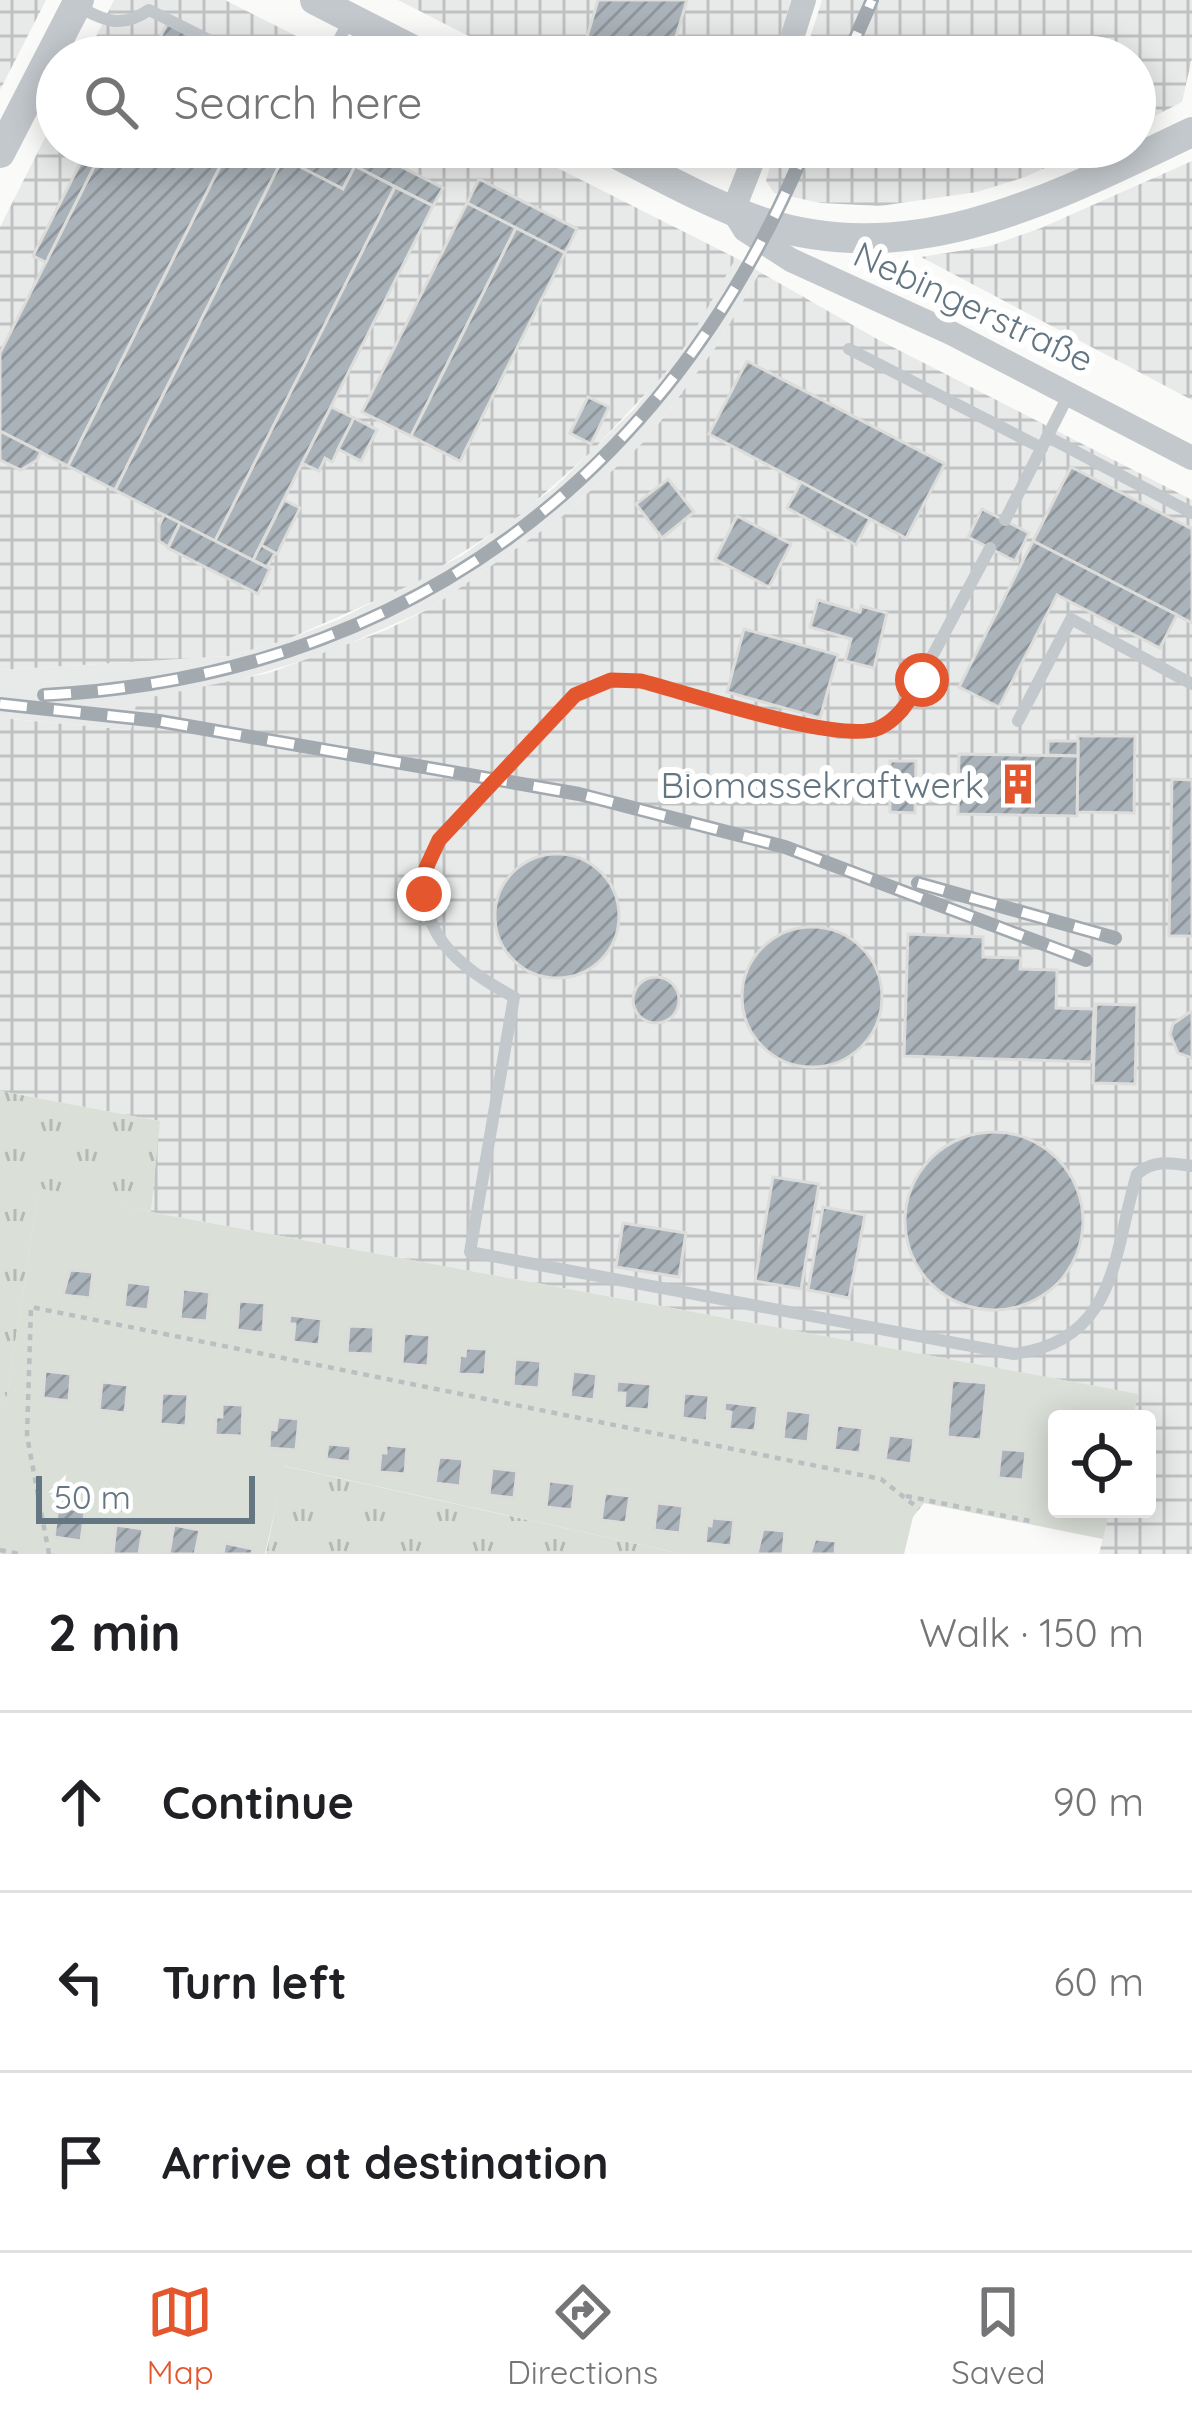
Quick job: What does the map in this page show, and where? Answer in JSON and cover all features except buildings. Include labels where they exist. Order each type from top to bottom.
[{"type":"street","points":[[315,0],[386,36]]},
{"type":"street","points":[[793,36],[804,0]]},
{"type":"street","points":[[57,36],[74,2]]},
{"type":"street","points":[[0,154],[36,80]]},
{"type":"street","name":"Nebingerstraße","points":[[1156,149],[1192,132]]},
{"type":"street","name":"Nebingerstraße","points":[[646,168],[770,224],[820,233],[885,236],[979,223],[1051,199],[1116,168]]},
{"type":"street","points":[[734,211],[750,168]]},
{"type":"street","name":"Nebingerstraße","points":[[734,211],[745,230],[790,260],[951,333],[1192,458]]},
{"type":"lane","points":[[74,2],[110,23],[123,23],[149,10],[201,36]]},
{"type":"lane","points":[[341,36],[350,18]]},
{"type":"lane","points":[[849,349],[1192,513]]},
{"type":"lane","points":[[1005,520],[1070,393]]},
{"type":"lane","points":[[991,548],[903,711],[876,730],[839,733],[641,681],[611,680],[575,695],[439,840],[426,868],[424,894],[430,921],[460,963],[514,997],[470,1252],[1014,1354],[1036,1351],[1067,1336],[1102,1299],[1118,1259],[1136,1174],[1147,1165],[1163,1162],[1192,1166]]},
{"type":"lane","points":[[1018,721],[1071,619],[1192,685]]},
{"type":"path","points":[[49,1554],[27,1436],[31,1307],[881,1479],[919,1509]]},
{"type":"path","points":[[901,1495],[1030,1522]]},
{"type":"path","points":[[0,1550],[19,1554]]},
{"type":"shaded area","points":[[0,0],[46,0],[0,90]]},
{"type":"shaded area","points":[[114,0],[225,0],[296,36],[96,36]]},
{"type":"shaded area","points":[[398,0],[791,0],[780,36],[469,36]]},
{"type":"shaded area","points":[[822,0],[1192,0],[1192,58],[1182,102],[1156,115],[1156,36],[811,36]]},
{"type":"shaded area","points":[[36,156],[36,168],[558,168],[736,258],[665,373],[591,452],[519,516],[417,582],[286,640],[229,656],[0,670],[0,227]]},
{"type":"shaded area","points":[[1192,161],[1192,400],[921,257],[990,246],[1041,228]]},
{"type":"shaded area","points":[[769,168],[1045,168],[977,192],[880,206],[821,203],[774,193],[766,181]]},
{"type":"shaded area","points":[[736,258],[760,272],[716,347],[649,437],[564,515],[431,608],[325,654],[218,686],[132,730],[0,718],[0,670],[229,656],[340,619],[463,555],[554,488],[634,409],[687,342]]},
{"type":"shaded area","points":[[760,272],[877,339],[1192,500],[1192,1554],[1099,1554],[1108,1518],[1156,1518],[1156,1410],[1134,1410],[1138,1394],[151,1212],[159,1121],[0,1091],[0,718],[131,730],[137,700],[269,673],[386,630],[431,608],[564,515],[649,437],[716,347]]},
{"type":"green space","points":[[0,1091],[160,1121],[151,1212],[39,1189],[5,1408],[0,1407]]},
{"type":"green space","points":[[39,1188],[1139,1394],[1135,1410],[1048,1410],[1048,1518],[1108,1518],[1103,1539],[924,1503],[913,1517],[904,1554],[682,1554],[285,1466],[265,1554],[0,1554],[0,1407],[5,1407]]},
{"type":"green space","points":[[284,1466],[682,1554],[266,1554]]},
{"type":"railway","points":[[856,36],[872,0]]},
{"type":"railway","points":[[44,695],[175,680],[296,648],[407,601],[509,538],[599,461],[679,370],[748,265],[796,168]]},
{"type":"railway","points":[[0,704],[159,721],[579,794],[785,847],[1086,960]]},
{"type":"railway","points":[[918,883],[1115,938]]},
{"type":"place","name":"Biomassekraftwerk","points":[[1018,784]]},
{"type":"route","points":[[424,894],[426,868],[439,840],[575,695],[611,680],[641,681],[839,733],[876,730],[903,711],[922,680]]}]
